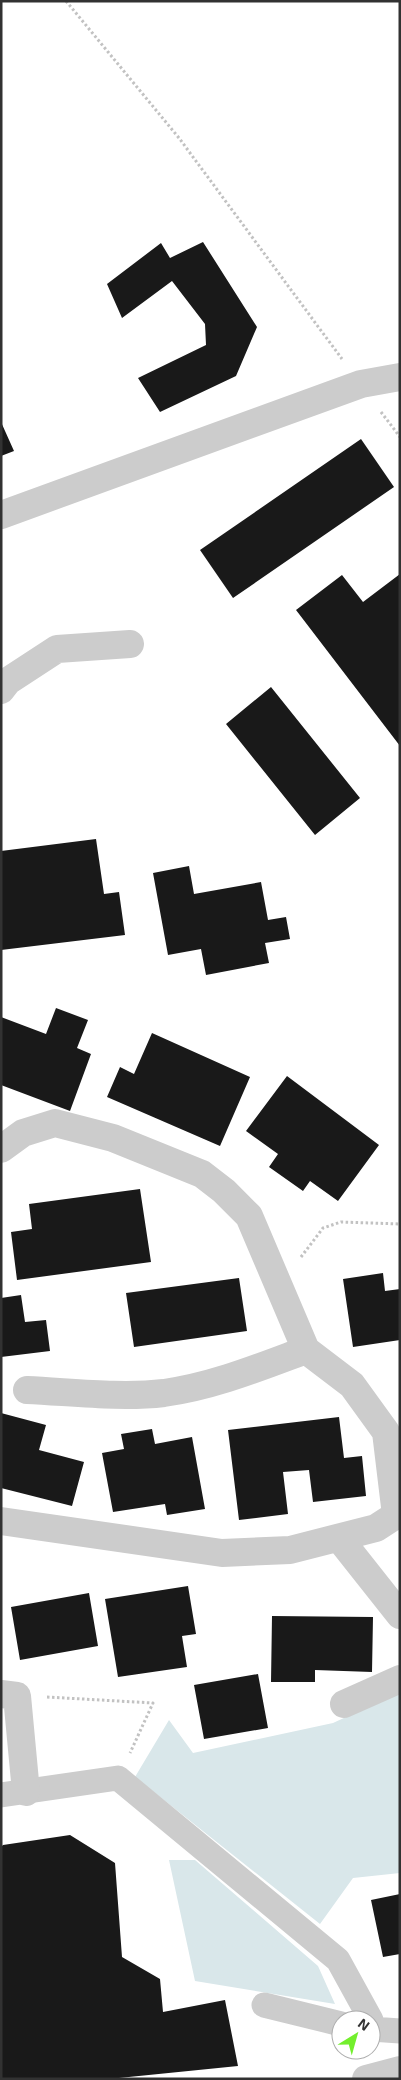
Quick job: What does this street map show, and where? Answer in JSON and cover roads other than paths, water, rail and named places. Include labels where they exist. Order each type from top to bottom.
[{"type":"street","points":[[1,515],[361,384],[400,377]]},
{"type":"street","points":[[4,679],[57,649],[130,644]]},
{"type":"street","points":[[1,1149],[23,1133],[55,1123],[113,1138],[202,1174],[224,1191],[249,1216],[306,1350],[352,1385],[386,1432],[396,1515],[376,1528],[290,1550],[222,1553],[1,1521]]},
{"type":"street","points":[[27,1390],[115,1394],[164,1393],[223,1381],[306,1350]]},
{"type":"street","points":[[339,1538],[400,1615]]},
{"type":"street","points":[[344,1704],[400,1679]]},
{"type":"street","points":[[9,1695],[13,1793],[118,1778],[338,1960],[368,2010]]},
{"type":"street","points":[[264,2005],[331,2022]]},
{"type":"street","points":[[366,2079],[400,2070]]}]
